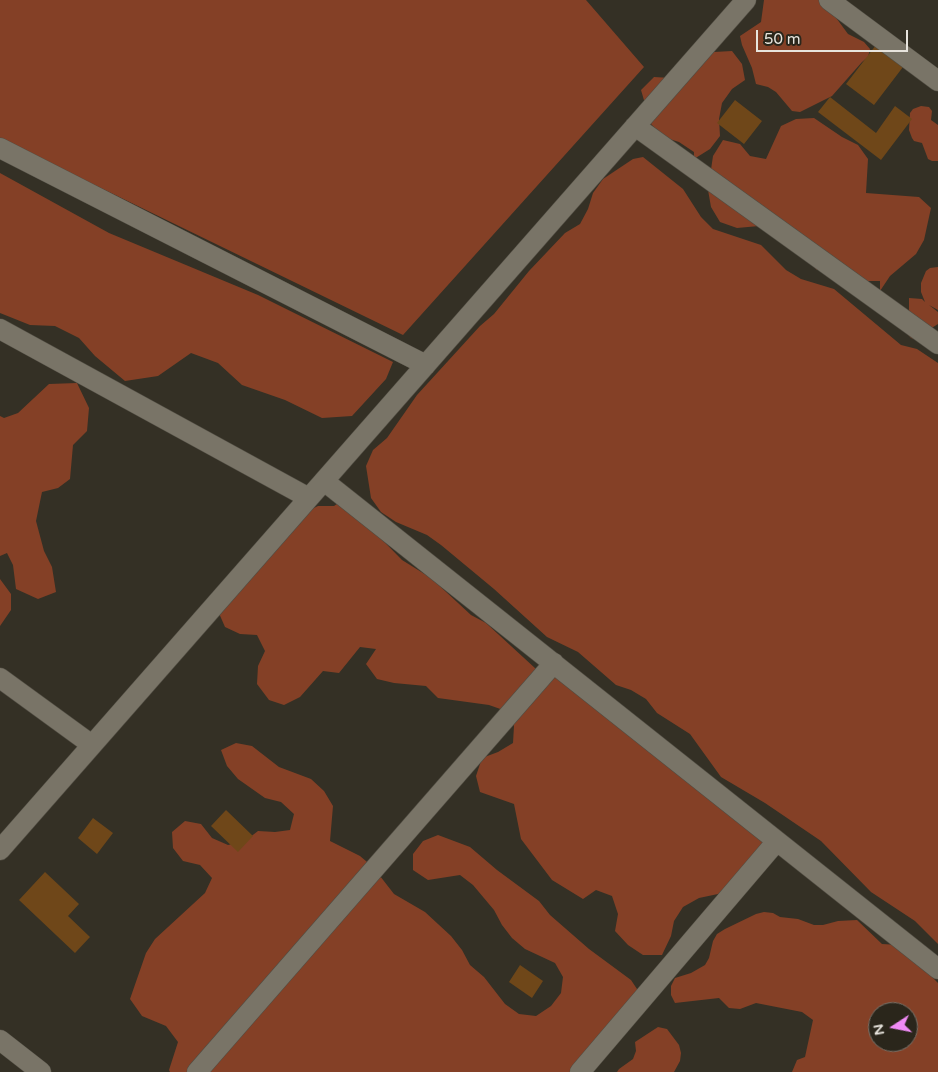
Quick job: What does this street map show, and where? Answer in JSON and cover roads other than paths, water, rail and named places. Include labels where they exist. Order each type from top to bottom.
[{"type":"street","points":[[0,850],[746,0]]},
{"type":"street","points":[[829,0],[938,81]]},
{"type":"street","points":[[635,126],[938,344]]},
{"type":"street","points":[[0,148],[426,365]]},
{"type":"street","points":[[0,329],[309,498]]},
{"type":"street","points":[[324,481],[938,969]]},
{"type":"street","points":[[197,1072],[554,663]]},
{"type":"street","points":[[0,678],[92,745]]},
{"type":"street","points":[[580,1072],[777,842]]},
{"type":"street","points":[[0,1040],[40,1072]]}]
